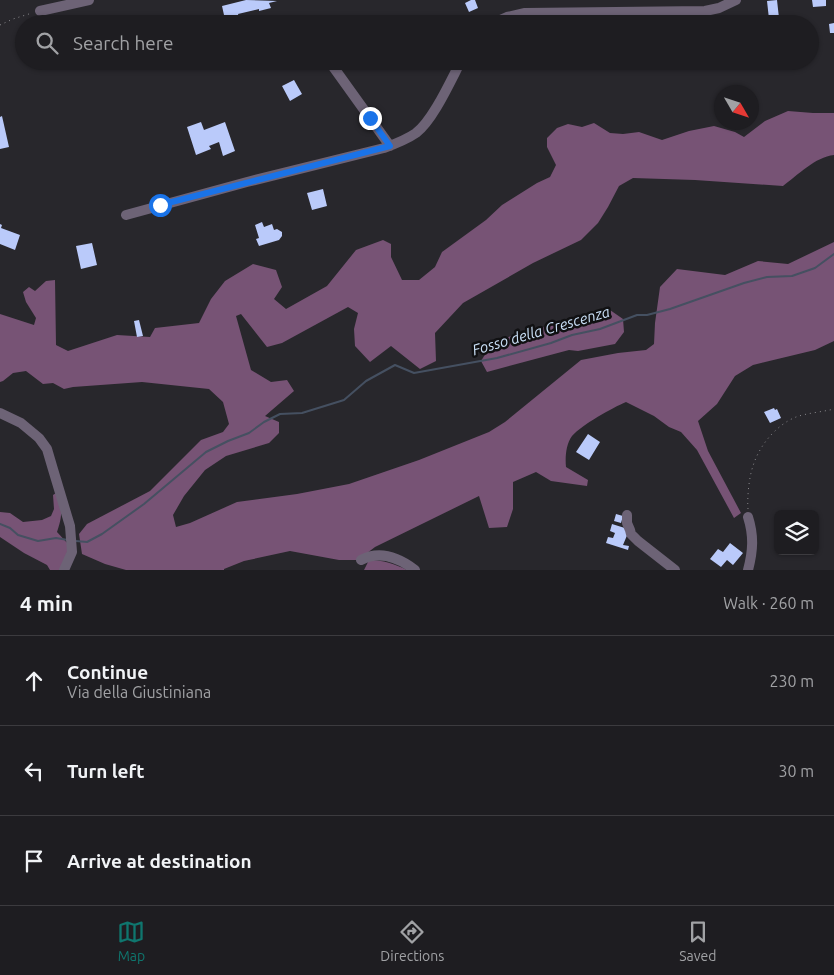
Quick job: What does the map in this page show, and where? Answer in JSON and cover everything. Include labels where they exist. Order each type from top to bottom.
[{"type":"street","points":[[40,11],[89,0]]},
{"type":"street","points":[[516,15],[525,13],[705,11],[719,8],[736,0]]},
{"type":"street","points":[[335,70],[390,146]]},
{"type":"street","points":[[126,215],[390,146],[410,137],[426,123],[456,70]]},
{"type":"street","points":[[0,413],[21,423],[39,438],[46,449],[70,526],[72,552],[64,570]]},
{"type":"street","points":[[627,515],[626,523],[631,534],[676,570]]},
{"type":"street","points":[[748,517],[753,541],[748,570]]},
{"type":"street","points":[[361,560],[373,555],[385,556],[397,559],[414,570]]},
{"type":"path","points":[[25,15],[40,11]]},
{"type":"path","points":[[0,25],[15,17]]},
{"type":"path","points":[[748,517],[747,501],[752,466],[765,442],[777,428],[796,417],[834,409]]},
{"type":"shaded area","points":[[788,111],[834,113],[834,155],[827,156],[813,163],[783,186],[633,178],[619,186],[598,223],[581,240],[533,263],[463,303],[435,333],[436,361],[420,369],[391,346],[370,362],[355,346],[354,329],[358,313],[348,307],[282,343],[267,347],[241,314],[236,316],[251,370],[271,382],[287,380],[294,391],[265,416],[279,422],[279,433],[269,443],[226,456],[205,470],[184,496],[173,515],[176,527],[190,523],[237,502],[297,494],[349,484],[419,460],[489,432],[505,422],[581,360],[646,350],[654,344],[660,287],[677,269],[725,275],[758,261],[788,264],[834,242],[834,341],[815,350],[753,365],[735,376],[717,404],[698,421],[708,451],[741,513],[734,518],[697,450],[681,432],[626,402],[606,412],[577,431],[568,443],[566,467],[588,480],[587,486],[551,481],[536,472],[513,482],[513,509],[507,527],[489,528],[479,496],[375,547],[358,560],[339,560],[290,551],[244,561],[224,570],[126,570],[105,564],[82,554],[79,534],[87,524],[150,491],[201,440],[223,432],[229,424],[223,402],[209,389],[142,382],[64,389],[53,383],[43,384],[26,371],[13,373],[0,382],[0,314],[34,325],[36,318],[26,302],[23,292],[29,287],[35,291],[46,281],[55,280],[56,345],[68,351],[117,335],[150,337],[155,328],[199,323],[211,299],[225,281],[253,264],[276,270],[282,287],[274,299],[286,309],[327,286],[356,250],[383,240],[391,244],[391,257],[402,280],[419,280],[435,267],[442,252],[486,220],[502,205],[550,177],[556,165],[547,147],[547,138],[557,128],[568,124],[582,127],[594,123],[610,133],[639,132],[662,140],[689,131],[714,126],[714,130],[728,130],[744,137],[753,130],[759,130],[759,126]]},
{"type":"shaded area","points":[[610,310],[623,319],[624,332],[615,344],[578,351],[569,350],[487,372],[481,361],[491,345],[511,336]]},
{"type":"shaded area","points":[[56,493],[61,512],[57,532],[69,545],[62,570],[50,570],[47,565],[0,537],[0,512],[10,513],[23,522],[42,520],[51,516],[54,509],[53,495]]},
{"type":"shaded area","points":[[369,560],[389,563],[407,570],[364,570]]},
{"type":"building","points":[[246,0],[277,1],[269,3],[271,8],[259,11],[259,9],[238,15],[224,15],[222,6]]},
{"type":"building","points":[[475,0],[478,8],[469,12],[465,3]]},
{"type":"building","points":[[777,0],[779,15],[769,15],[767,1]]},
{"type":"building","points":[[812,0],[826,0],[826,6],[813,7]]},
{"type":"building","points":[[834,23],[834,33],[830,33],[829,24]]},
{"type":"building","points":[[294,80],[302,94],[290,101],[282,86]]},
{"type":"building","points":[[2,116],[9,147],[0,149],[0,117]]},
{"type":"building","points":[[201,122],[204,130],[225,122],[235,151],[223,156],[219,142],[209,146],[211,149],[196,155],[187,127]]},
{"type":"building","points":[[323,189],[327,206],[312,210],[307,193]]},
{"type":"building","points":[[262,222],[264,227],[272,224],[274,230],[277,229],[282,232],[279,240],[259,246],[256,239],[259,238],[255,225]]},
{"type":"building","points":[[0,224],[2,225],[1,228],[20,235],[15,250],[0,244]]},
{"type":"building","points":[[92,243],[97,265],[81,269],[76,246]]},
{"type":"building","points":[[139,320],[143,336],[137,337],[134,321]]},
{"type":"building","points":[[774,408],[775,410],[777,409],[781,418],[770,423],[764,412]]},
{"type":"building","points":[[588,434],[600,442],[589,460],[576,452]]},
{"type":"building","points":[[616,514],[623,516],[621,523],[614,521]]},
{"type":"building","points":[[612,524],[628,529],[623,545],[629,546],[628,550],[606,543],[608,537],[613,538],[615,533],[610,531]]},
{"type":"building","points":[[730,543],[743,553],[733,565],[727,560],[721,567],[710,559],[718,549],[723,552]]},
{"type":"waterway","name":"Fosso della Crescenza","points":[[76,541],[87,542],[102,534],[144,504],[206,452],[249,433],[264,422],[280,414],[302,413],[344,400],[366,381],[395,365],[414,373],[497,358],[572,335],[600,329],[637,315],[647,315],[670,309],[744,283],[767,277],[792,276],[815,268],[834,254]]},
{"type":"waterway","name":"Fosso della Crescenza","points":[[0,524],[10,528],[18,535],[38,541],[56,538],[68,540]]},
{"type":"route","points":[[160,205],[390,146],[370,118]]}]
